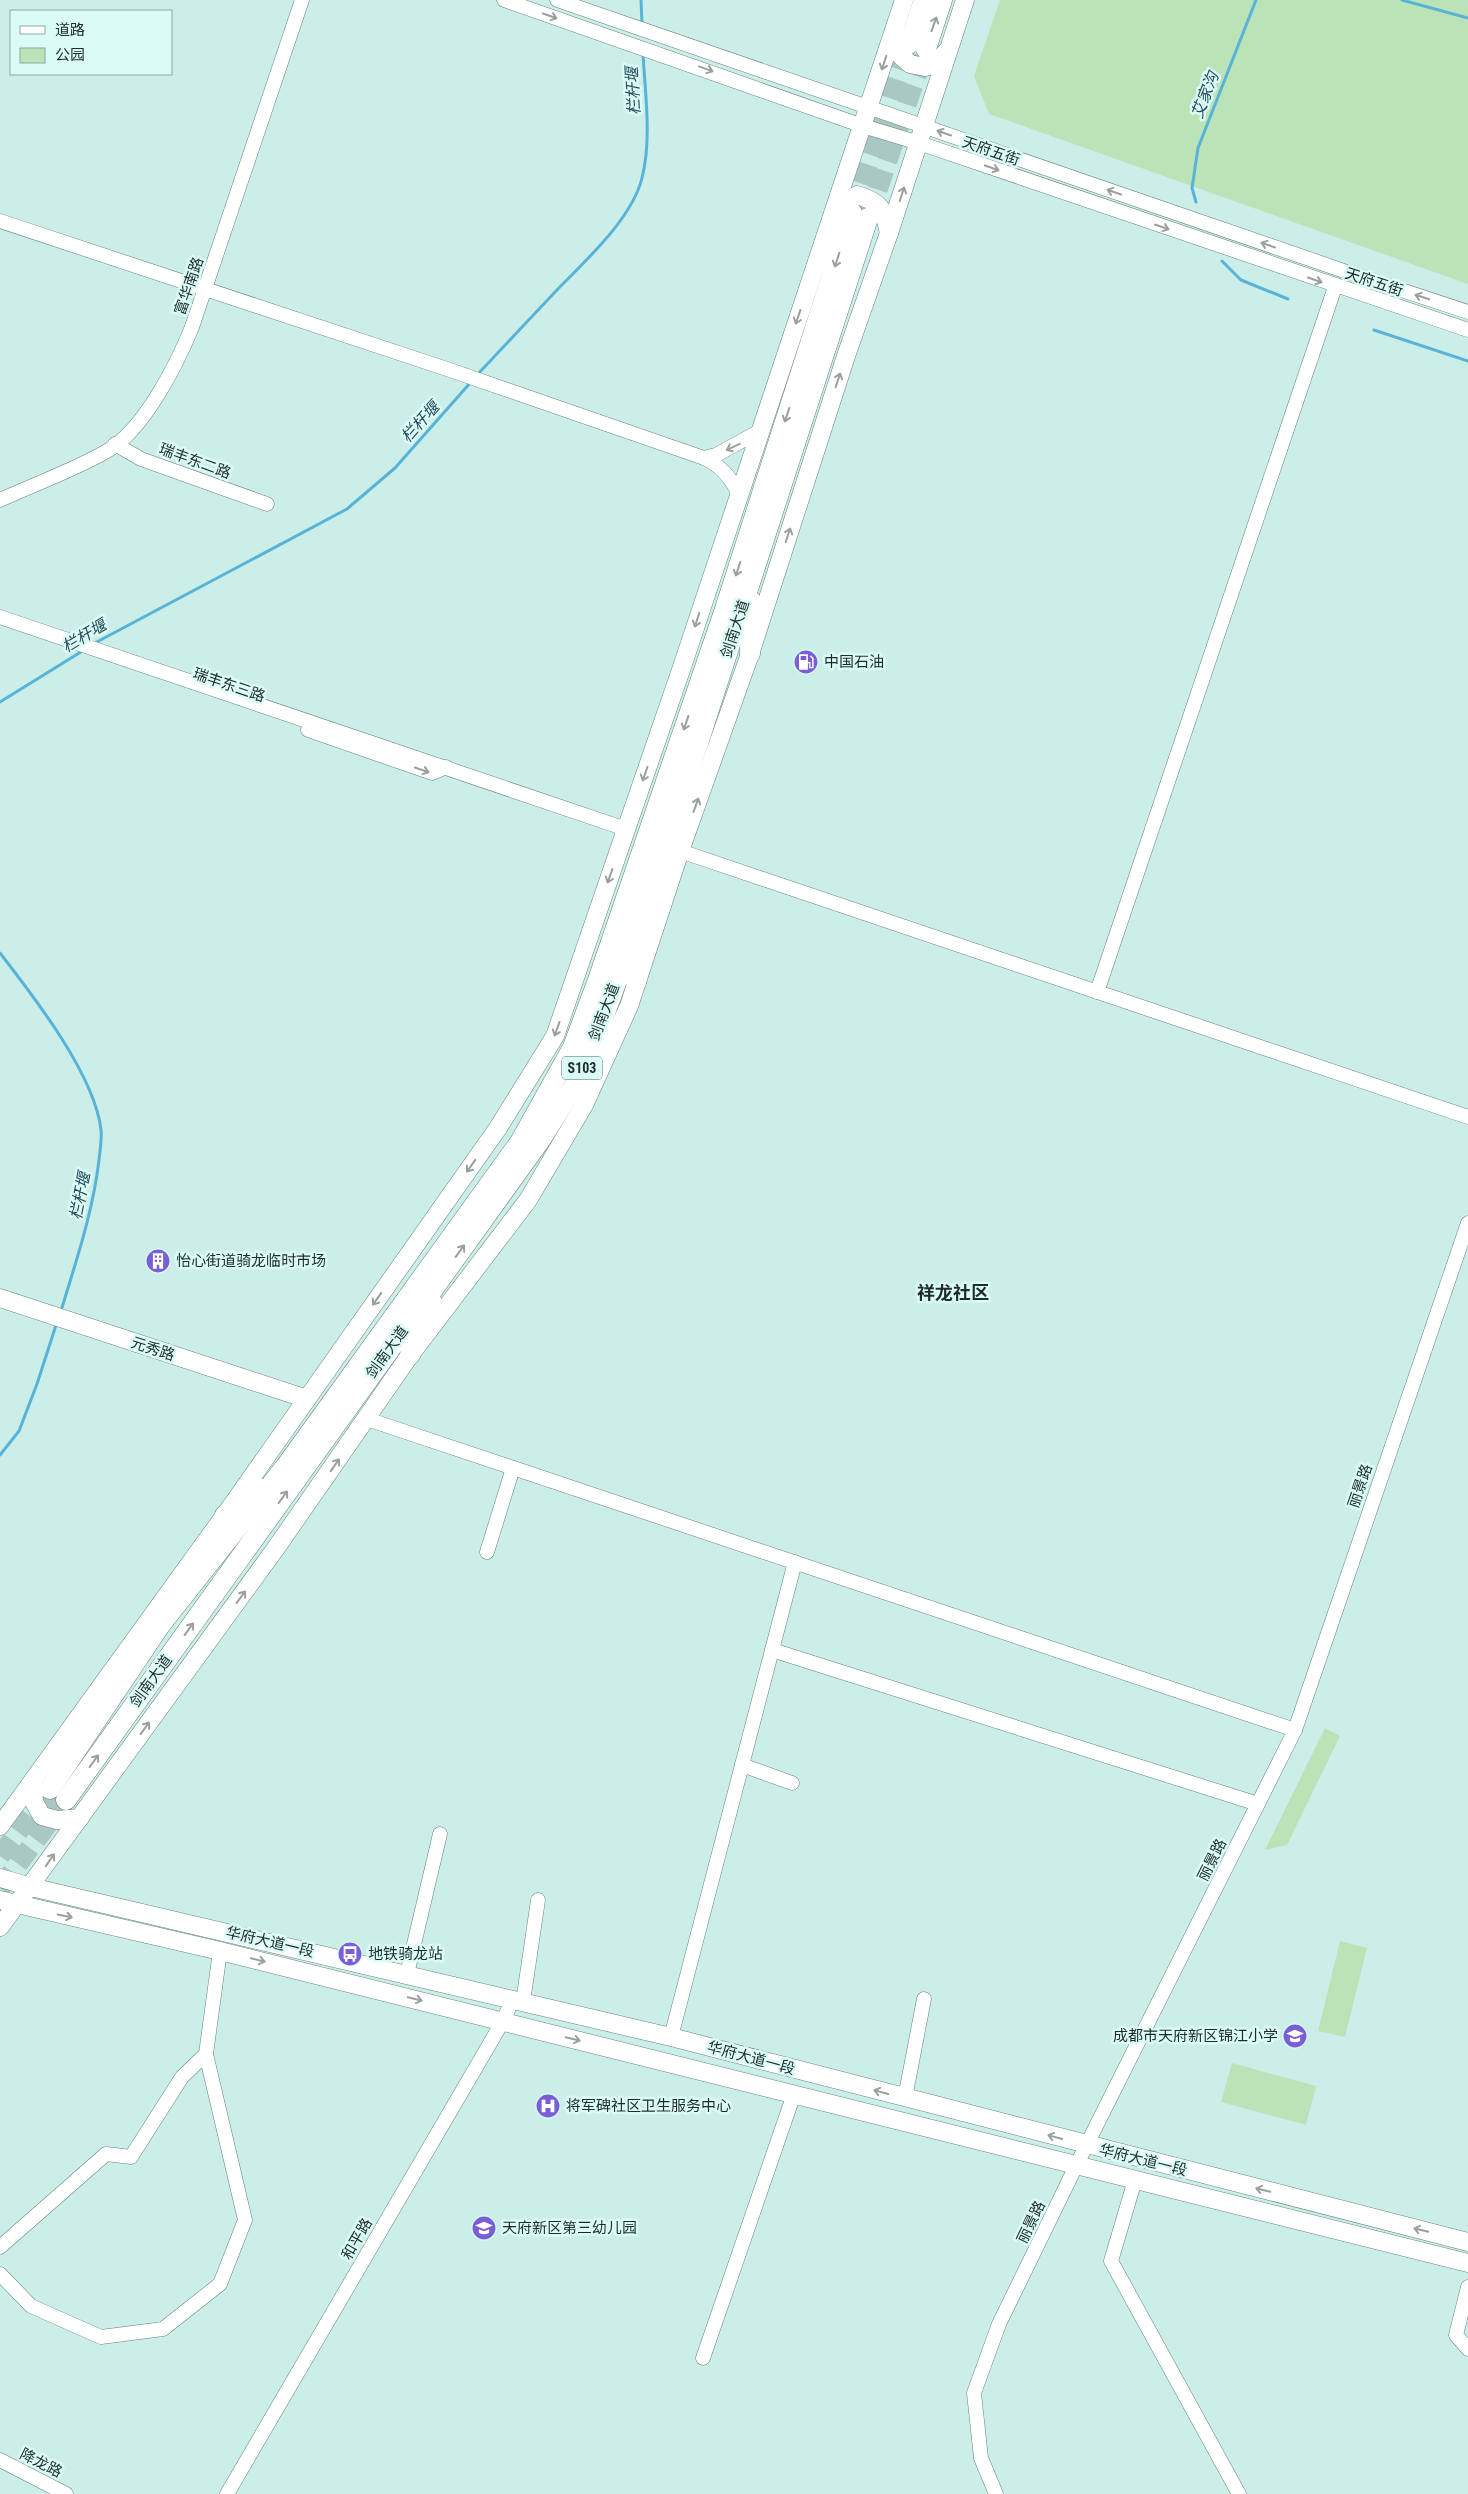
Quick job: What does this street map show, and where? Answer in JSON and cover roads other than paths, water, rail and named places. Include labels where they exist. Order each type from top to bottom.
[{"type":"highway","points":[[924,0],[917,46],[942,0]]},
{"type":"highway","name":"剑南大道","points":[[50,1790],[446,1269],[541,1139],[576,1083],[602,1021],[668,831],[751,581],[851,215]]},
{"type":"highway","name":"剑南大道","points":[[50,1790],[161,1624],[286,1466],[520,1142],[573,1046],[598,980],[721,621],[851,215]]},
{"type":"highway","points":[[750,654],[751,581]]},
{"type":"highway","points":[[636,982],[637,948],[654,893],[668,831]]},
{"type":"highway","points":[[410,1356],[446,1269]]},
{"type":"highway","points":[[225,1515],[286,1466]]},
{"type":"main road","points":[[80,1818],[57,1820],[42,1816],[34,1802],[50,1790],[225,1515],[498,1128],[555,1036],[760,431],[851,215],[863,126],[904,0]]},
{"type":"main road","points":[[0,1927],[18,1906],[271,1556],[410,1356],[528,1200],[562,1146],[600,1074],[629,1006],[680,851],[750,654],[846,356],[889,233],[965,0]]},
{"type":"main road","points":[[895,27],[901,56],[910,64],[926,67],[935,65],[947,52]]},
{"type":"main road","points":[[851,215],[848,200],[857,195],[874,200],[885,214],[889,233]]},
{"type":"main road","name":"元秀路","points":[[0,1298],[44,1318]]},
{"type":"main road","name":"元秀路","points":[[0,1309],[44,1318],[303,1404]]},
{"type":"main road","points":[[0,1826],[50,1790]]},
{"type":"main road","name":"华府大道一段","points":[[0,1878],[31,1887],[671,2037],[1468,2242]]},
{"type":"main road","points":[[0,1900],[18,1906],[220,1951],[1468,2263]]},
{"type":"street","name":"富华南路","points":[[0,500],[109,450],[130,431],[158,395],[178,360],[206,288],[302,0]]},
{"type":"street","name":"天府五街","points":[[504,0],[632,43],[863,126],[919,143],[1335,287],[1468,330]]},
{"type":"street","name":"天府五街","points":[[557,0],[1468,312]]},
{"type":"street","points":[[0,221],[206,288],[704,458],[714,462],[733,481],[739,495]]},
{"type":"street","points":[[1097,992],[1335,287]]},
{"type":"street","points":[[704,458],[725,451],[760,431]]},
{"type":"street","name":"瑞丰东二路","points":[[115,444],[141,459],[267,504]]},
{"type":"street","points":[[0,616],[99,654],[446,766],[626,829]]},
{"type":"street","points":[[0,625],[58,639]]},
{"type":"street","points":[[680,851],[1468,1117]]},
{"type":"street","name":"丽景路","points":[[996,2494],[980,2458],[974,2393],[999,2324],[1086,2145],[1295,1730],[1468,1223]]},
{"type":"street","points":[[367,1419],[1295,1730]]},
{"type":"street","points":[[487,1552],[513,1468]]},
{"type":"street","points":[[671,2037],[795,1562]]},
{"type":"street","points":[[772,1650],[1258,1804]]},
{"type":"street","points":[[742,1765],[792,1783]]},
{"type":"street","points":[[407,1974],[440,1834]]},
{"type":"street","name":"和平路","points":[[227,2494],[503,2021],[518,2000],[538,1900]]},
{"type":"street","points":[[0,2274],[31,2306],[100,2337],[163,2329],[220,2284],[245,2220],[206,2054],[220,1951]]},
{"type":"street","points":[[905,2098],[924,1999]]},
{"type":"street","points":[[0,2247],[106,2154],[131,2157],[182,2077],[206,2054]]},
{"type":"street","points":[[703,2358],[794,2094]]},
{"type":"street","points":[[1135,2180],[1111,2261],[1239,2494]]},
{"type":"street","points":[[1468,2287],[1456,2335],[1468,2349]]},
{"type":"street","name":"降龙路","points":[[0,2460],[66,2494]]},
{"type":"waterway","name":"栏杆堰","points":[[641,0],[642,24]]},
{"type":"waterway","name":"艾家沟","points":[[1196,202],[1192,188],[1198,148],[1256,0]]},
{"type":"waterway","points":[[1402,0],[1468,18]]},
{"type":"waterway","name":"栏杆堰","points":[[477,375],[593,254],[618,224],[637,193],[642,178],[647,147],[643,53]]},
{"type":"waterway","name":"艾家沟","points":[[1222,261],[1241,280],[1288,299]]},
{"type":"waterway","name":"艾家沟","points":[[1374,330],[1468,361]]},
{"type":"waterway","name":"栏杆堰","points":[[93,644],[347,509],[395,468],[471,382]]},
{"type":"waterway","name":"栏杆堰","points":[[0,702],[84,650]]},
{"type":"waterway","name":"栏杆堰","points":[[0,953],[61,1037],[75,1061],[96,1108],[101,1130],[99,1160],[93,1198],[61,1311]]},
{"type":"waterway","name":"栏杆堰","points":[[0,1455],[19,1431],[37,1384],[57,1322]]},
{"type":"tunnel","points":[[852,212],[909,44]]},
{"type":"tunnel","points":[[868,218],[925,50]]},
{"type":"tunnel","points":[[0,1856],[50,1789]]},
{"type":"tunnel","points":[[0,1888],[66,1800]]},
{"type":"place","name":"中国石油","points":[[806,662]]},
{"type":"place","name":"怡心街道骑龙临时市场","points":[[158,1261]]},
{"type":"place","name":"地铁骑龙站","points":[[350,1954]]},
{"type":"place","name":"成都市天府新区锦江小学","points":[[1295,2036]]},
{"type":"place","name":"将军碑社区卫生服务中心","points":[[548,2106]]},
{"type":"place","name":"天府新区第三幼儿园","points":[[484,2228]]},
{"type":"district","name":"祥龙社区","points":[[953,1292]]}]
